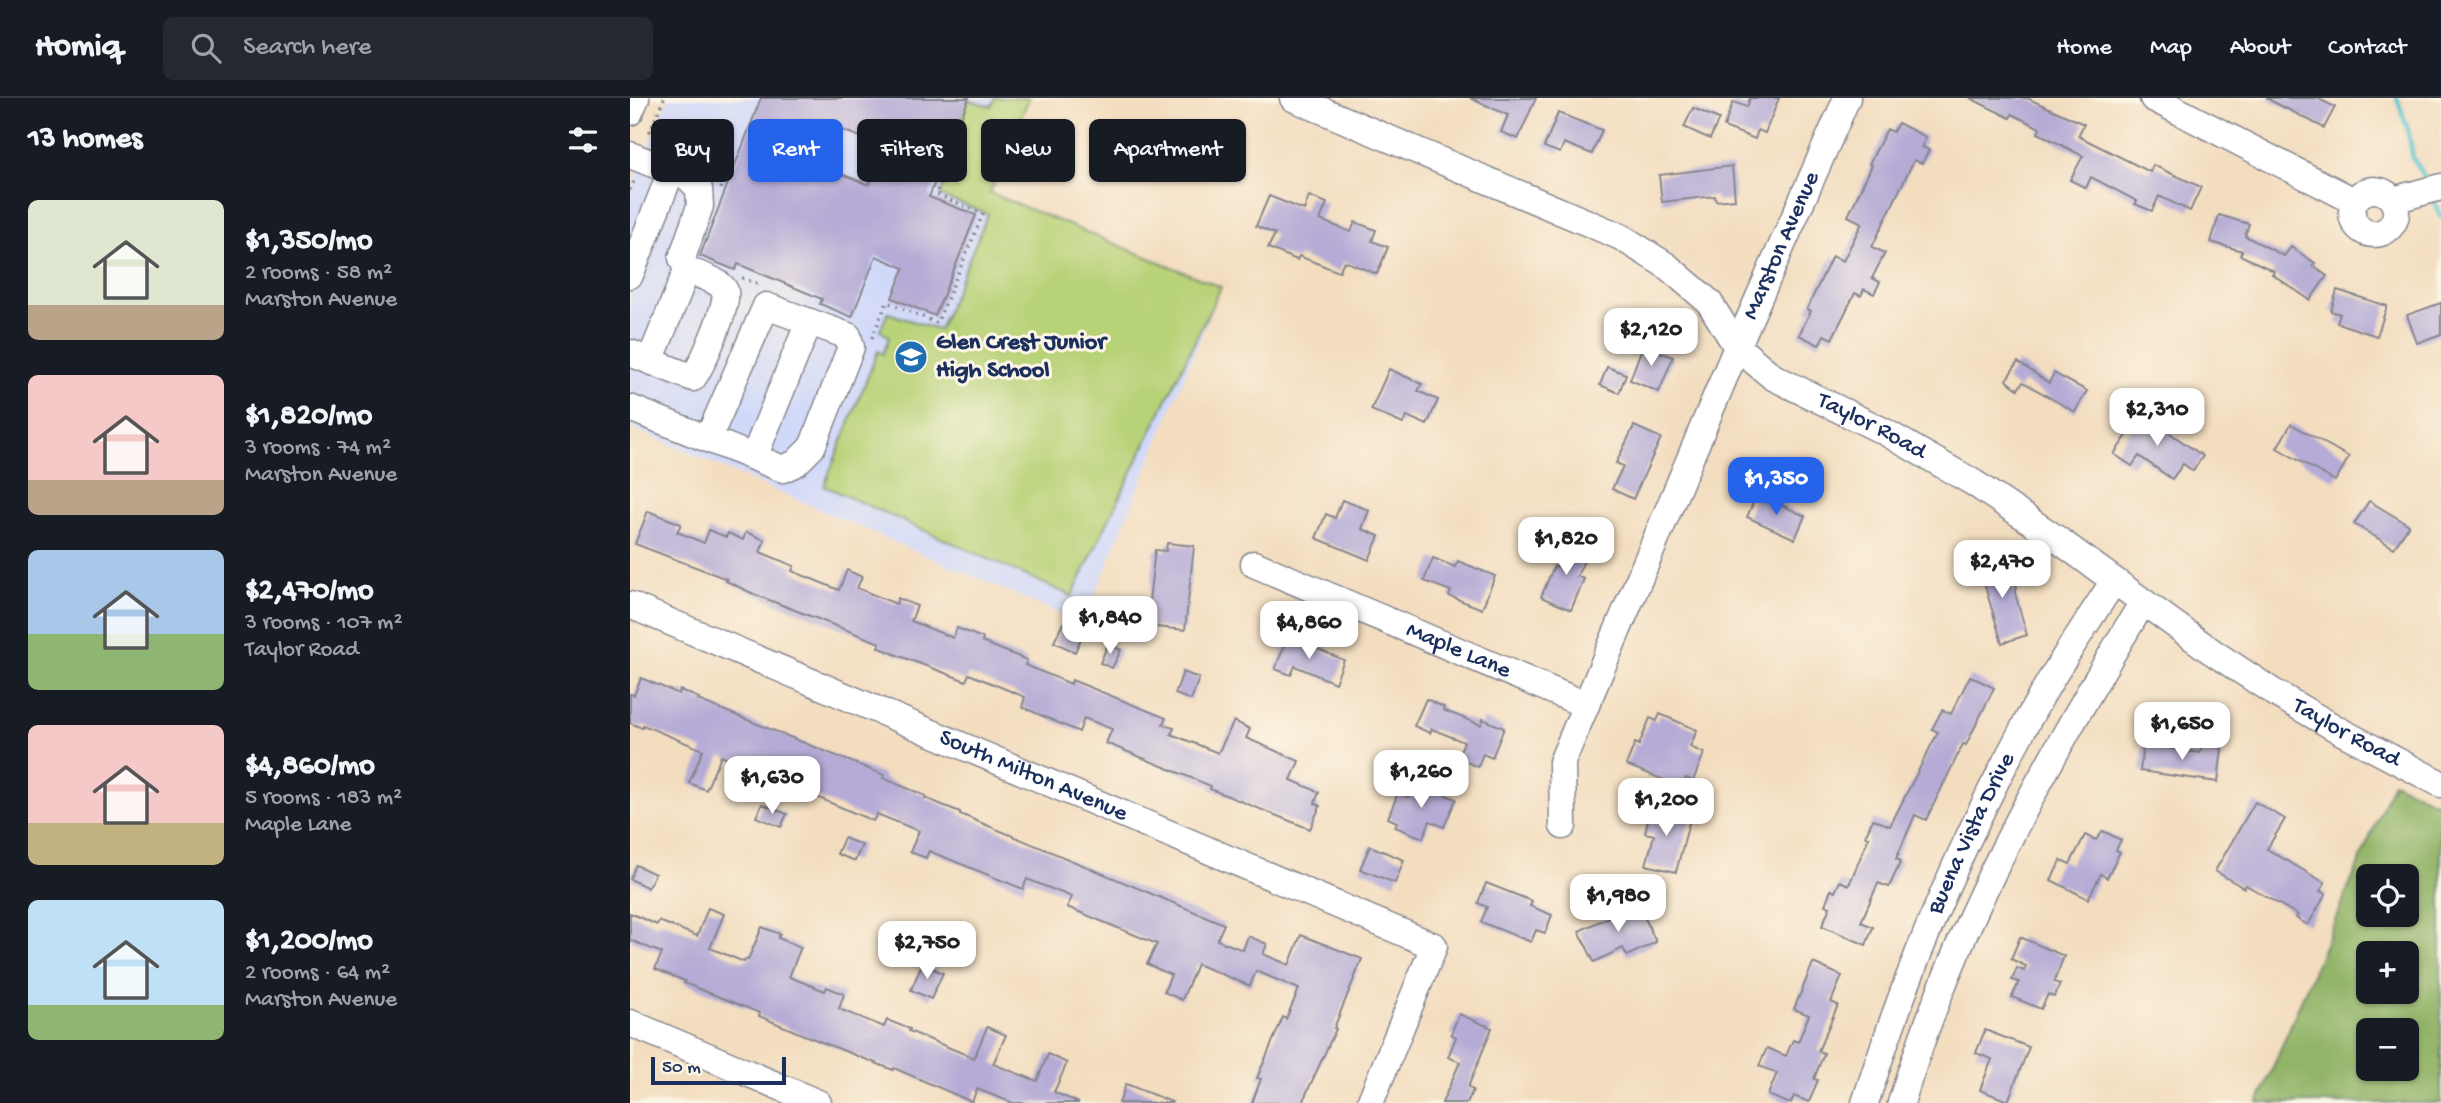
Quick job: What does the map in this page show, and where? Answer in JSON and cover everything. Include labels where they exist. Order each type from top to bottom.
[{"type":"street","points":[[630,112],[636,98]]},
{"type":"street","name":"Taylor Road","points":[[1293,98],[1621,237],[1667,266],[1709,302],[1737,347],[1773,377],[1885,432],[1974,484],[2057,539],[2211,651],[2280,696],[2441,784]]},
{"type":"street","name":"Marston Avenue","points":[[1563,826],[1562,762],[1737,347],[1847,98]]},
{"type":"street","points":[[2153,98],[2354,201]]},
{"type":"street","points":[[633,166],[651,169]]},
{"type":"street","points":[[630,275],[667,182]]},
{"type":"street","points":[[687,270],[640,357],[694,377],[723,310],[726,296],[721,286],[687,270],[682,258],[700,206],[699,189],[694,182]]},
{"type":"street","points":[[2393,200],[2441,187]]},
{"type":"street","points":[[2368,190],[2380,190],[2393,200],[2396,208],[2396,217],[2391,227],[2375,235],[2362,232],[2355,225],[2351,214],[2354,201],[2368,190]]},
{"type":"street","points":[[630,408],[783,469],[796,463],[812,447],[851,347],[848,336],[766,306],[708,439]]},
{"type":"street","points":[[754,457],[809,322]]},
{"type":"street","name":"Maple Lane","points":[[1254,564],[1586,705]]},
{"type":"street","name":"Buena Vista Drive","points":[[1865,1103],[1908,979],[1965,842],[2023,729],[2114,581]]},
{"type":"street","name":"Buena Vista Drive","points":[[1901,1103],[1938,994],[1989,874],[2079,708],[2143,602]]},
{"type":"street","name":"South Milton Avenue","points":[[630,605],[1434,946],[1370,1103]]},
{"type":"street","points":[[630,1023],[818,1103]]},
{"type":"path","points":[[664,98],[650,131],[730,173],[727,172],[718,196]]},
{"type":"path","points":[[630,190],[633,166]]},
{"type":"path","points":[[869,345],[887,302],[937,323],[983,214],[936,194],[941,182]]},
{"type":"path","points":[[738,276],[763,286]]},
{"type":"shaded area","name":"Glen Crest Junior High School","points":[[668,98],[1029,98],[1020,119],[981,119],[981,182],[995,182],[990,193],[1221,287],[1083,624],[630,427],[630,190],[651,139],[651,182],[734,182],[734,119],[659,119]]},
{"type":"green space","points":[[995,98],[1029,98],[1020,119],[981,119],[981,182],[995,182],[990,193],[1221,287],[1072,596],[824,486],[878,351],[883,354],[889,337],[880,330],[888,313],[939,330],[988,214],[940,196],[945,182],[967,182],[967,119],[960,119],[968,100],[991,106]]},
{"type":"green space","points":[[2393,782],[2441,805],[2441,1103],[2258,1103],[2356,870],[2356,927],[2419,927],[2419,864],[2359,864]]},
{"type":"building","points":[[761,98],[969,98],[961,119],[857,119],[857,136],[843,130],[843,119],[753,119]]},
{"type":"building","points":[[1470,98],[1536,98],[1518,139],[1501,132],[1508,115]]},
{"type":"building","points":[[1750,98],[1779,98],[1765,133],[1758,130],[1755,139],[1724,127],[1733,102],[1747,107]]},
{"type":"building","points":[[1970,98],[2027,98],[2084,124],[2078,136],[2150,172],[2153,165],[2201,187],[2190,211],[2159,196],[2152,211],[2135,204],[2137,201],[2091,177],[2086,188],[2070,180],[2083,156],[2038,133],[2040,128],[2012,114],[2010,118]]},
{"type":"building","points":[[2266,98],[2317,98],[2335,107],[2324,128]]},
{"type":"building","points":[[1693,108],[1719,119],[1710,139],[1684,127]]},
{"type":"building","points":[[1558,113],[1602,130],[1592,154],[1564,143],[1560,153],[1544,147]]},
{"type":"building","points":[[1898,123],[1926,137],[1922,147],[1929,150],[1922,163],[1914,160],[1872,247],[1885,253],[1872,278],[1880,282],[1874,294],[1864,289],[1861,296],[1855,293],[1832,339],[1824,335],[1819,345],[1799,335],[1811,311],[1807,309],[1832,256],[1843,261],[1862,223],[1848,216],[1872,165],[1869,164],[1887,129],[1893,132]]},
{"type":"building","points":[[748,132],[748,182],[843,182],[843,175],[869,185],[870,182],[935,182],[929,197],[976,215],[935,316],[892,298],[904,268],[876,256],[852,317],[820,304],[822,299],[738,264],[735,270],[700,256],[729,182],[734,182],[734,168]]},
{"type":"building","points":[[1732,166],[1735,199],[1716,201],[1715,196],[1662,202],[1659,175]]},
{"type":"building","points":[[1269,196],[1304,210],[1309,196],[1327,203],[1320,220],[1351,232],[1355,222],[1376,230],[1372,241],[1388,247],[1377,274],[1344,261],[1339,272],[1299,256],[1297,260],[1268,248],[1275,234],[1256,226]]},
{"type":"building","points":[[2219,215],[2249,224],[2245,236],[2284,256],[2291,247],[2315,263],[2313,266],[2327,276],[2310,300],[2272,274],[2274,271],[2240,255],[2242,251],[2211,242]]},
{"type":"building","points":[[2337,290],[2387,306],[2377,336],[2337,323],[2340,314],[2331,311]]},
{"type":"building","points":[[2441,303],[2441,334],[2417,343],[2407,315]]},
{"type":"building","points":[[1643,345],[1673,357],[1659,392],[1630,380]]},
{"type":"building","points":[[2018,362],[2049,383],[2054,373],[2087,391],[2075,412],[2023,382],[2018,389],[2006,380]]},
{"type":"building","points":[[1607,367],[1626,374],[1619,393],[1600,385]]},
{"type":"building","points":[[1389,369],[1422,384],[1418,391],[1438,400],[1427,425],[1407,416],[1403,424],[1371,410]]},
{"type":"building","points":[[2142,414],[2203,456],[2193,471],[2183,464],[2172,479],[2139,456],[2132,466],[2114,454]]},
{"type":"building","points":[[2291,424],[2349,457],[2335,481],[2277,448]]},
{"type":"building","points":[[1634,426],[1661,438],[1633,499],[1612,489],[1623,466],[1616,463]]},
{"type":"building","points":[[1757,494],[1805,516],[1795,539],[1747,517]]},
{"type":"building","points":[[1342,500],[1369,510],[1362,529],[1379,536],[1369,560],[1316,538],[1326,514],[1335,518]]},
{"type":"building","points":[[2369,501],[2409,525],[2394,548],[2354,524]]},
{"type":"building","points":[[648,511],[681,524],[677,532],[704,543],[709,530],[726,537],[728,533],[743,540],[746,532],[765,540],[760,552],[794,566],[792,571],[839,590],[847,570],[862,577],[857,588],[896,604],[898,598],[917,606],[911,621],[953,638],[957,628],[983,638],[982,642],[1027,660],[1025,665],[1071,684],[1072,680],[1166,718],[1163,724],[1174,728],[1171,734],[1218,753],[1234,721],[1250,729],[1246,738],[1299,761],[1291,780],[1319,792],[1315,803],[1320,806],[1310,829],[1106,743],[1112,729],[1084,718],[1079,732],[1022,707],[1025,697],[969,674],[966,681],[897,655],[878,647],[880,643],[635,544]]},
{"type":"building","points":[[1569,540],[1589,550],[1577,576],[1584,579],[1571,610],[1541,597]]},
{"type":"building","points":[[1167,543],[1194,546],[1185,630],[1146,626],[1155,550],[1166,551]]},
{"type":"building","points":[[1433,558],[1455,567],[1458,561],[1495,576],[1482,609],[1449,596],[1451,591],[1424,581]]},
{"type":"building","points":[[1978,558],[2013,575],[2017,588],[2015,593],[2027,635],[2002,643],[1984,583],[1970,576]]},
{"type":"building","points":[[1063,623],[1084,632],[1075,652],[1054,642]]},
{"type":"building","points":[[1288,637],[1344,660],[1335,683],[1295,666],[1291,675],[1275,669]]},
{"type":"building","points":[[1108,644],[1121,650],[1112,668],[1100,663]]},
{"type":"building","points":[[1183,672],[1199,678],[1191,700],[1175,694]]},
{"type":"building","points":[[1970,676],[1994,688],[1926,820],[1915,815],[1896,859],[1901,861],[1889,887],[1878,883],[1861,922],[1873,927],[1866,945],[1822,926],[1830,907],[1825,905],[1831,890],[1835,892],[1840,881],[1849,885],[1869,837],[1865,836],[1873,819],[1890,826],[1938,732],[1932,729],[1942,710],[1951,714]]},
{"type":"building","points":[[641,678],[679,694],[680,690],[699,698],[698,700],[884,775],[883,778],[960,814],[1224,924],[1217,940],[1243,950],[1248,936],[1267,944],[1263,954],[1289,965],[1301,935],[1362,959],[1334,1028],[1336,1029],[1302,1103],[1252,1103],[1261,1079],[1257,1078],[1283,1017],[1286,1019],[1299,989],[1256,971],[1250,986],[1197,964],[1182,1000],[1164,992],[1171,975],[1147,964],[1157,944],[1067,907],[1072,897],[1027,879],[1023,889],[929,851],[926,858],[910,852],[919,831],[877,814],[873,821],[721,756],[706,790],[689,783],[703,750],[643,725],[642,728],[630,723],[630,694],[634,695]]},
{"type":"building","points":[[1426,699],[1444,707],[1443,710],[1481,725],[1483,719],[1504,728],[1492,758],[1483,754],[1478,767],[1457,758],[1464,742],[1432,729],[1430,733],[1414,726]]},
{"type":"building","points":[[1660,714],[1697,730],[1690,747],[1704,753],[1693,781],[1686,778],[1682,787],[1626,765],[1635,743],[1639,745],[1650,718],[1657,721]]},
{"type":"building","points":[[2144,741],[2167,744],[2166,748],[2200,753],[2202,745],[2222,748],[2218,782],[2140,771]]},
{"type":"building","points":[[1415,782],[1456,799],[1444,827],[1430,821],[1423,838],[1395,827],[1397,822],[1388,818],[1398,793],[1408,797]]},
{"type":"building","points":[[2255,802],[2285,819],[2267,849],[2325,883],[2320,891],[2326,894],[2308,925],[2296,918],[2298,915],[2246,885],[2244,888],[2215,871]]},
{"type":"building","points":[[762,804],[787,814],[781,827],[756,817]]},
{"type":"building","points":[[1651,806],[1691,815],[1676,872],[1646,865],[1654,835],[1645,833]]},
{"type":"building","points":[[2103,831],[2121,840],[2116,850],[2120,852],[2107,878],[2101,874],[2088,899],[2051,880],[2061,860],[2070,864],[2085,835],[2096,840]]},
{"type":"building","points":[[844,838],[862,845],[855,861],[837,854]]},
{"type":"building","points":[[1370,846],[1404,860],[1395,883],[1360,869]]},
{"type":"building","points":[[636,865],[655,874],[648,888],[630,879]]},
{"type":"building","points":[[1486,883],[1532,901],[1530,906],[1552,915],[1545,933],[1536,930],[1531,942],[1481,922],[1487,907],[1478,903]]},
{"type":"building","points":[[1638,903],[1656,942],[1627,956],[1623,948],[1594,962],[1579,931]]},
{"type":"building","points":[[708,908],[724,914],[710,948],[744,962],[748,960],[762,927],[780,934],[778,938],[801,947],[789,977],[825,991],[827,987],[844,994],[839,1009],[884,1027],[887,1020],[974,1058],[987,1027],[1006,1035],[993,1064],[1037,1081],[1048,1054],[1067,1063],[1054,1092],[1079,1103],[1013,1103],[977,1089],[972,1102],[894,1068],[893,1070],[804,1035],[759,1016],[760,1013],[684,983],[685,981],[655,969],[662,953],[630,940],[630,913],[657,925],[659,921],[697,936]]},
{"type":"building","points":[[2020,937],[2064,956],[2054,982],[2060,984],[2054,997],[2048,994],[2041,1009],[2012,997],[2019,982],[2012,980],[2017,968],[2024,971],[2026,966],[2011,959]]},
{"type":"building","points":[[1813,963],[1842,976],[1831,1002],[1838,1005],[1818,1051],[1824,1053],[1814,1079],[1818,1080],[1809,1102],[1794,1096],[1791,1103],[1788,1103],[1768,1095],[1777,1073],[1759,1066],[1767,1048],[1786,1056],[1793,1040],[1798,1042],[1809,1015],[1794,1009]]},
{"type":"building","points":[[922,964],[943,973],[931,999],[911,990]]},
{"type":"building","points":[[1459,1014],[1492,1028],[1468,1087],[1473,1090],[1467,1103],[1442,1103],[1460,1062],[1448,1057],[1456,1037],[1451,1034]]},
{"type":"building","points":[[1985,1030],[2029,1047],[2008,1101],[1980,1090],[1992,1059],[1976,1053]]},
{"type":"building","points":[[1126,1084],[1172,1102],[1119,1103]]},
{"type":"waterway","points":[[2397,98],[2408,130],[2413,158],[2425,179]]},
{"type":"waterway","points":[[2434,202],[2441,217]]},
{"type":"place","name":"Glen Crest Junior High School","points":[[911,357]]}]
